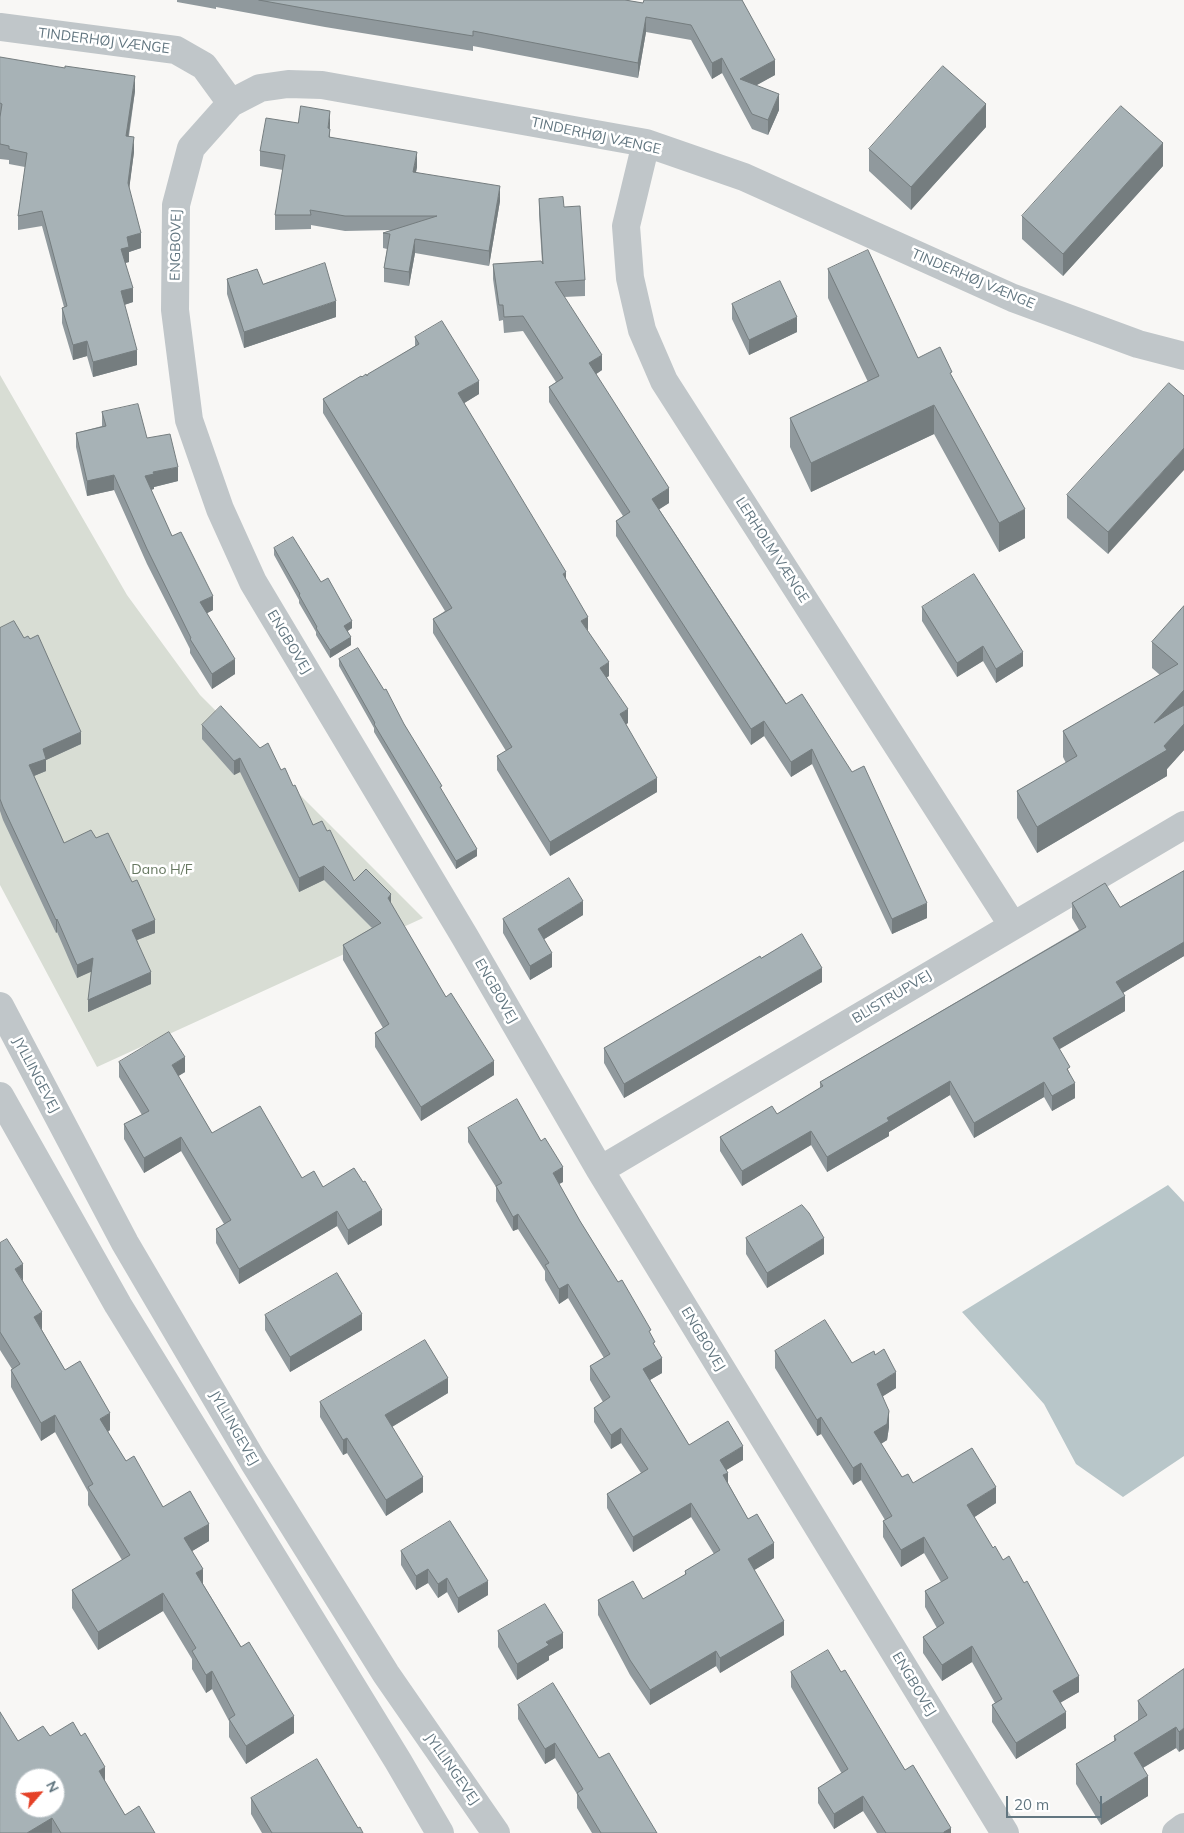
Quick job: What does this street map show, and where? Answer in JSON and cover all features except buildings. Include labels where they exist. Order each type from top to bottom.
[{"type":"street","name":"TINDERHØJ VÆNGE","points":[[0,27],[176,50],[204,66],[231,103],[260,88],[288,84],[322,85],[646,143],[744,177],[1013,298],[1138,344],[1184,356]]},
{"type":"street","name":"ENGBOVEJ","points":[[231,103],[191,148],[176,205],[175,310],[189,420],[220,509],[253,582],[465,937],[600,1170],[1005,1833]]},
{"type":"street","name":"LERHOLM VÆNGE","points":[[646,143],[626,226],[630,278],[642,330],[664,381],[1013,926]]},
{"type":"street","name":"BLISTRUPVEJ","points":[[600,1170],[1184,825]]},
{"type":"street","name":"JYLLINGEVEJ","points":[[0,1006],[126,1243],[253,1461],[386,1674],[496,1833]]},
{"type":"street","points":[[0,1096],[118,1306],[398,1761],[440,1833]]},
{"type":"street","points":[[1176,1833],[1184,1827]]},
{"type":"green space","name":"Dano H/F","points":[[0,375],[127,595],[200,695],[423,918],[97,1067],[0,885]]},
{"type":"shaded area","points":[[1168,1185],[1184,1202],[1184,1456],[1123,1497],[1076,1464],[1044,1404],[962,1312]]}]
